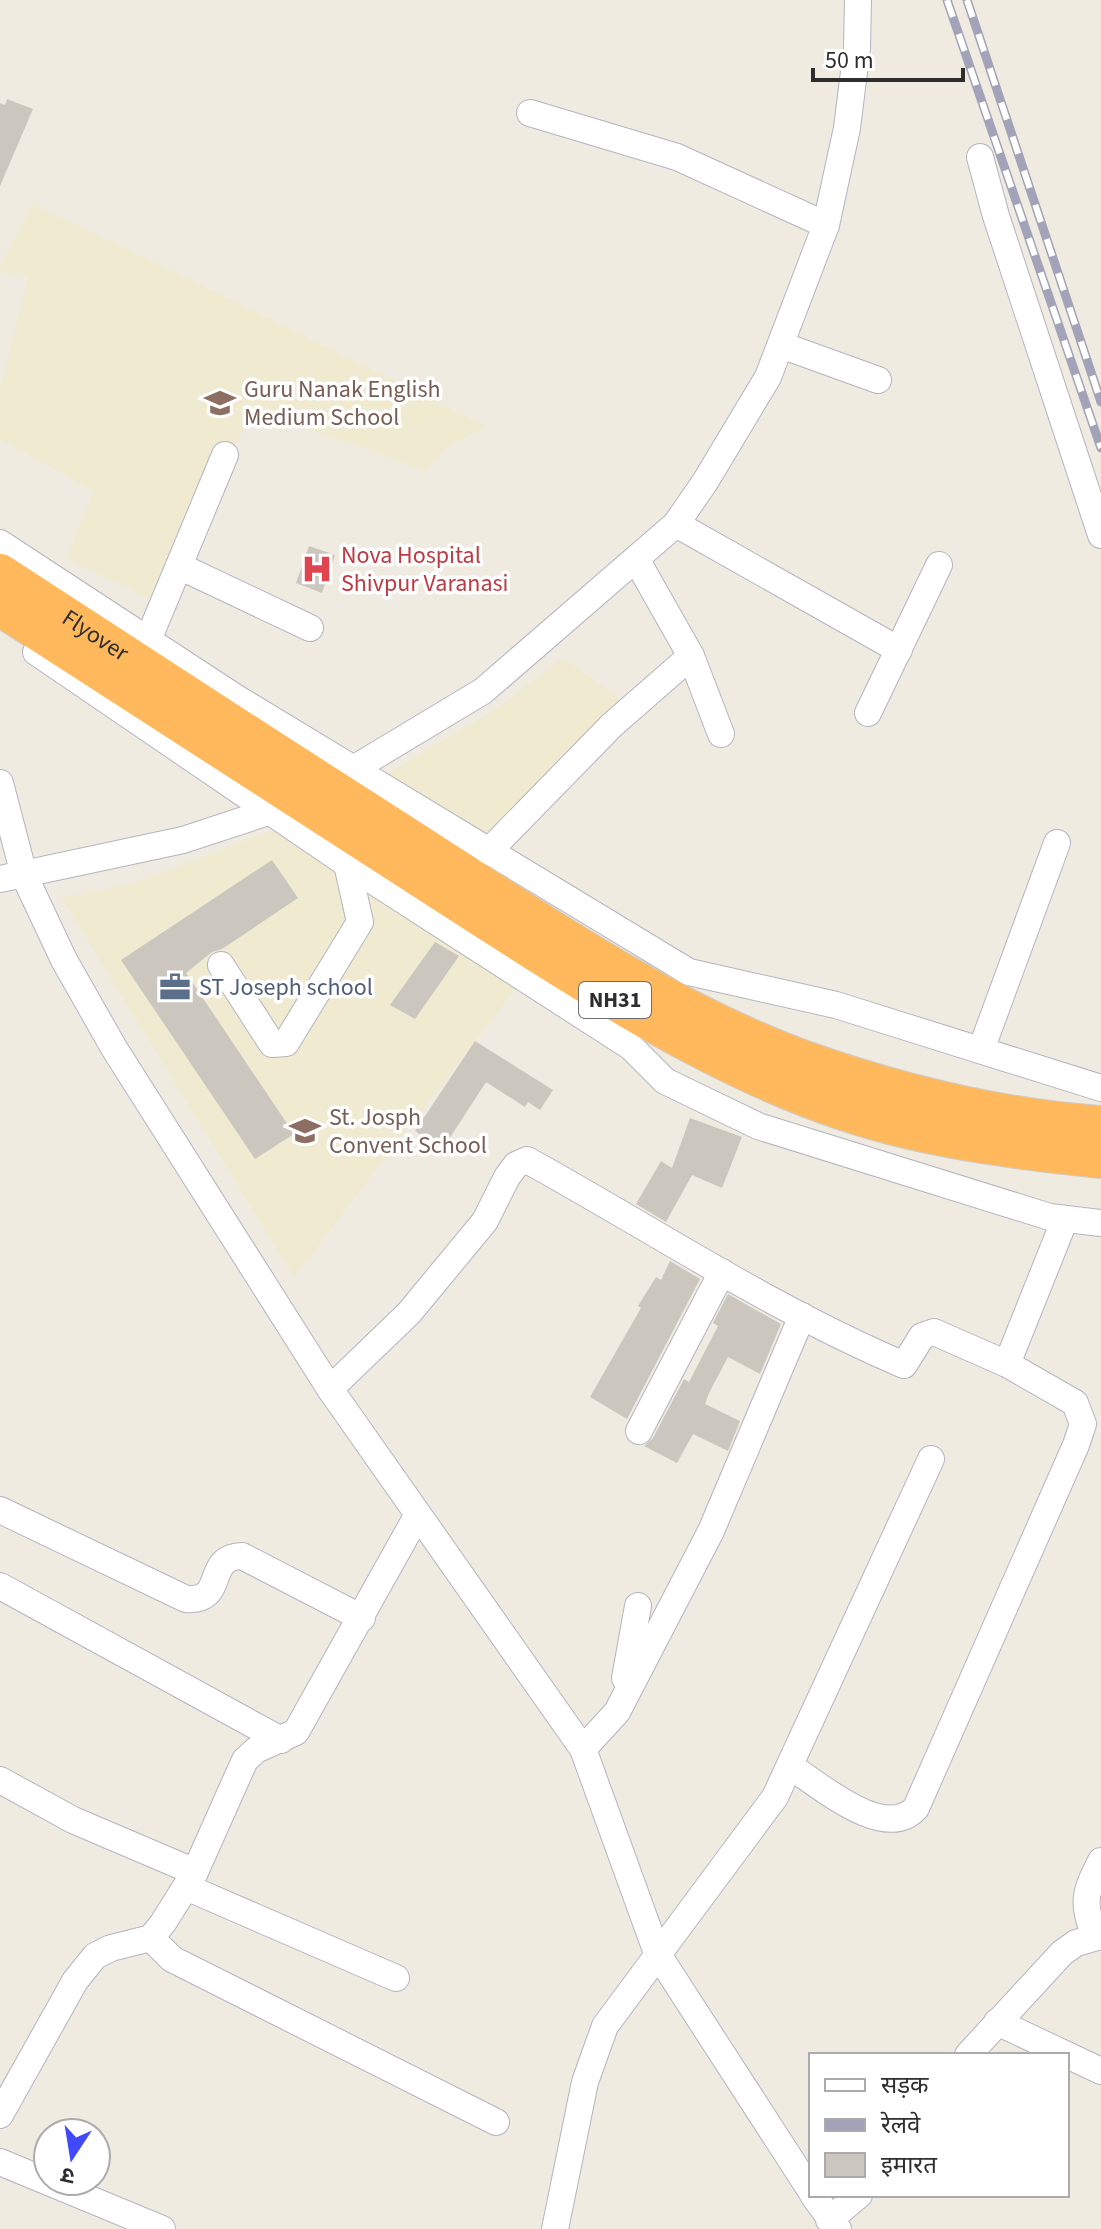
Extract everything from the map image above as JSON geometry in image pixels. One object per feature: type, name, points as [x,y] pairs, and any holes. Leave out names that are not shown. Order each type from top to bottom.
[{"type":"highway","name":"Flyover","points":[[0,573],[186,711]]},
{"type":"highway","name":"Flyover","points":[[0,607],[186,711]]},
{"type":"highway","name":"NH31","points":[[186,711],[549,927],[715,1020],[801,1058],[888,1085],[977,1108],[1101,1125]]},
{"type":"highway","name":"NH31","points":[[186,711],[544,958],[668,1030],[781,1087],[844,1112],[938,1135],[1101,1159]]},
{"type":"street","points":[[355,768],[431,726],[483,691],[676,524],[768,377],[826,225],[847,128],[857,48],[858,0]]},
{"type":"street","points":[[530,113],[677,157],[826,225]]},
{"type":"street","points":[[980,157],[996,216],[1101,535]]},
{"type":"street","points":[[781,345],[878,380]]},
{"type":"street","points":[[148,640],[225,455]]},
{"type":"street","points":[[676,524],[899,650]]},
{"type":"street","points":[[0,543],[238,699],[689,972],[836,1005],[1101,1088]]},
{"type":"street","points":[[636,559],[691,656],[721,734]]},
{"type":"street","points":[[868,713],[939,565]]},
{"type":"street","points":[[179,566],[310,628]]},
{"type":"street","points":[[0,628],[347,864],[631,1047],[665,1081],[758,1126],[947,1187],[1065,1219],[1101,1223]]},
{"type":"street","points":[[488,852],[612,725],[691,656]]},
{"type":"street","points":[[0,783],[12,877],[114,1048],[330,1389],[583,1749],[657,1953],[809,2188]]},
{"type":"street","points":[[12,877],[183,840],[271,811]]},
{"type":"street","points":[[981,1050],[1057,843]]},
{"type":"street","points":[[221,965],[272,1044],[286,1043],[360,922],[347,864]]},
{"type":"street","points":[[330,1389],[409,1313],[485,1221],[516,1165],[527,1160],[802,1316],[904,1365],[922,1336],[934,1332],[1007,1364],[1075,1403],[1083,1424],[1076,1445],[916,1808],[907,1818],[894,1821],[869,1816],[791,1767]]},
{"type":"street","points":[[1007,1364],[1065,1219]]},
{"type":"street","points":[[639,1431],[722,1272]]},
{"type":"street","points":[[583,1749],[617,1712],[711,1531],[802,1316]]},
{"type":"street","points":[[1080,1413],[1101,1435]]},
{"type":"street","points":[[555,2229],[566,2164],[595,2047],[617,2007],[757,1825],[791,1767],[931,1459]]},
{"type":"street","points":[[0,1510],[186,1599],[200,1600],[210,1593],[221,1562],[242,1556],[362,1618]]},
{"type":"street","points":[[1,2111],[75,1981],[95,1956],[111,1948],[151,1938],[190,1880],[245,1760],[256,1750],[296,1732],[417,1516]]},
{"type":"street","points":[[0,1586],[281,1740]]},
{"type":"street","points":[[617,1712],[638,1606]]},
{"type":"street","points":[[0,1780],[190,1880],[396,1978]]},
{"type":"street","points":[[970,2053],[1062,1953],[1076,1943],[1098,1937],[1085,1911],[1085,1898],[1101,1861]]},
{"type":"street","points":[[151,1938],[172,1959],[496,2122]]},
{"type":"street","points":[[997,2022],[1063,2053]]},
{"type":"street","points":[[1069,2056],[1101,2071]]},
{"type":"street","points":[[0,2162],[162,2229]]},
{"type":"street","points":[[815,2197],[834,2225],[857,2197]]},
{"type":"shaded area","name":"Guru Nanak English Medium School","points":[[33,204],[486,426],[441,451],[427,471],[281,419],[250,417],[157,602],[66,559],[94,491],[0,439],[0,390],[28,277],[0,272],[0,266]]},
{"type":"shaded area","points":[[563,658],[624,702],[494,850],[380,778],[493,711]]},
{"type":"shaded area","name":"St. Josph Convent School","points":[[282,827],[518,985],[294,1277],[61,897],[127,885]]},
{"type":"building","points":[[7,99],[33,109],[0,186],[0,103],[5,105]]},
{"type":"building","points":[[309,546],[335,555],[322,593],[296,583]]},
{"type":"building","points":[[272,860],[298,898],[222,949],[212,952],[186,973],[294,1134],[255,1159],[121,960]]},
{"type":"building","points":[[435,942],[459,956],[415,1019],[390,1005]]},
{"type":"building","points":[[475,1041],[553,1090],[540,1110],[528,1102],[525,1107],[486,1082],[442,1150],[415,1131]]},
{"type":"building","points":[[690,1118],[742,1137],[722,1188],[692,1175],[666,1222],[636,1204],[661,1161],[672,1168]]},
{"type":"building","points":[[670,1261],[700,1279],[627,1419],[590,1397],[641,1308],[638,1306],[656,1277],[661,1280]]},
{"type":"building","points":[[728,1294],[781,1324],[760,1374],[728,1357],[709,1393],[705,1404],[740,1421],[728,1451],[693,1434],[677,1463],[644,1446],[653,1438],[684,1379],[689,1382],[718,1326],[713,1323]]},
{"type":"railway","points":[[947,0],[1101,448]]},
{"type":"railway","points":[[967,0],[1101,402]]},
{"type":"place","name":"Guru Nanak English Medium School","points":[[220,403]]},
{"type":"place","name":"Nova Hospital Shivpur Varanasi","points":[[317,569]]},
{"type":"place","name":"ST Joseph school","points":[[175,987]]},
{"type":"place","name":"St. Josph Convent School","points":[[305,1131]]}]
